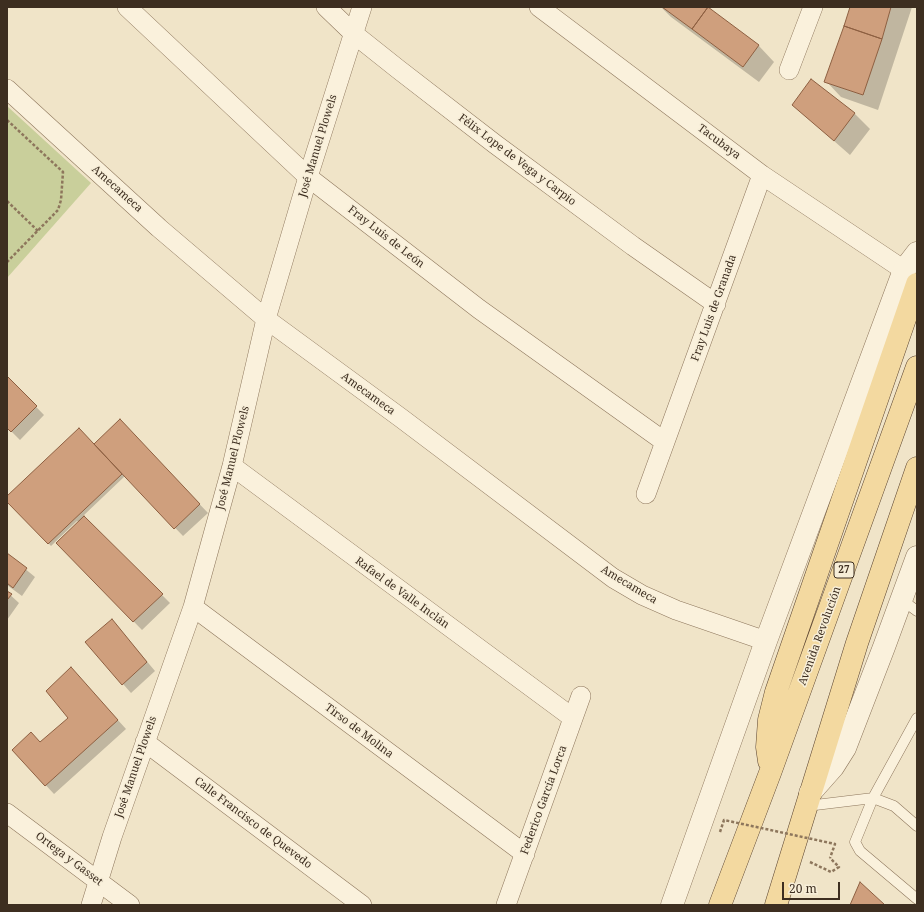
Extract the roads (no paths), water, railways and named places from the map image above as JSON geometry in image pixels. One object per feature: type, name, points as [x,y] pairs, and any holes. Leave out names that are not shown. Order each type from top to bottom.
[{"type":"main road","points":[[770,773],[768,747],[769,720],[776,692],[910,277]]},
{"type":"main road","name":"Avenida Revolución","points":[[720,905],[770,773],[917,367]]},
{"type":"main road","points":[[776,905],[857,643],[917,468]]},
{"type":"main road","points":[[790,862],[791,905]]},
{"type":"street","name":"Fray Luis de León","points":[[127,7],[308,177],[479,309],[665,442]]},
{"type":"street","name":"Félix Lope de Vega y Carpio","points":[[326,7],[354,34],[495,144],[633,246],[716,304]]},
{"type":"street","name":"José Manuel Plowels","points":[[91,905],[97,881],[193,607],[232,466],[266,319],[308,177],[362,7]]},
{"type":"street","name":"Tacubaya","points":[[539,7],[762,175],[910,277]]},
{"type":"street","points":[[790,70],[813,7]]},
{"type":"street","name":"Amecameca","points":[[7,89],[165,233],[266,319],[401,418],[613,578],[642,595],[676,610],[766,641]]},
{"type":"street","name":"Fray Luis de Granada","points":[[646,494],[762,175]]},
{"type":"street","points":[[672,905],[766,641],[910,277],[917,253]]},
{"type":"street","name":"Rafael de Valle Inclán","points":[[232,466],[573,718]]},
{"type":"street","points":[[808,799],[833,767],[845,748],[909,606],[917,557]]},
{"type":"street","name":"Tirso de Molina","points":[[193,607],[525,854]]},
{"type":"street","name":"Federico García Lorca","points":[[506,905],[581,696]]},
{"type":"street","name":"Calle Francisco de Quevedo","points":[[145,742],[362,905]]},
{"type":"street","name":"Ortega y Gasset","points":[[7,813],[130,905]]},
{"type":"lane","points":[[917,718],[873,798],[856,838],[856,847],[917,899]]},
{"type":"lane","points":[[808,799],[873,798],[894,806],[917,826]]}]
